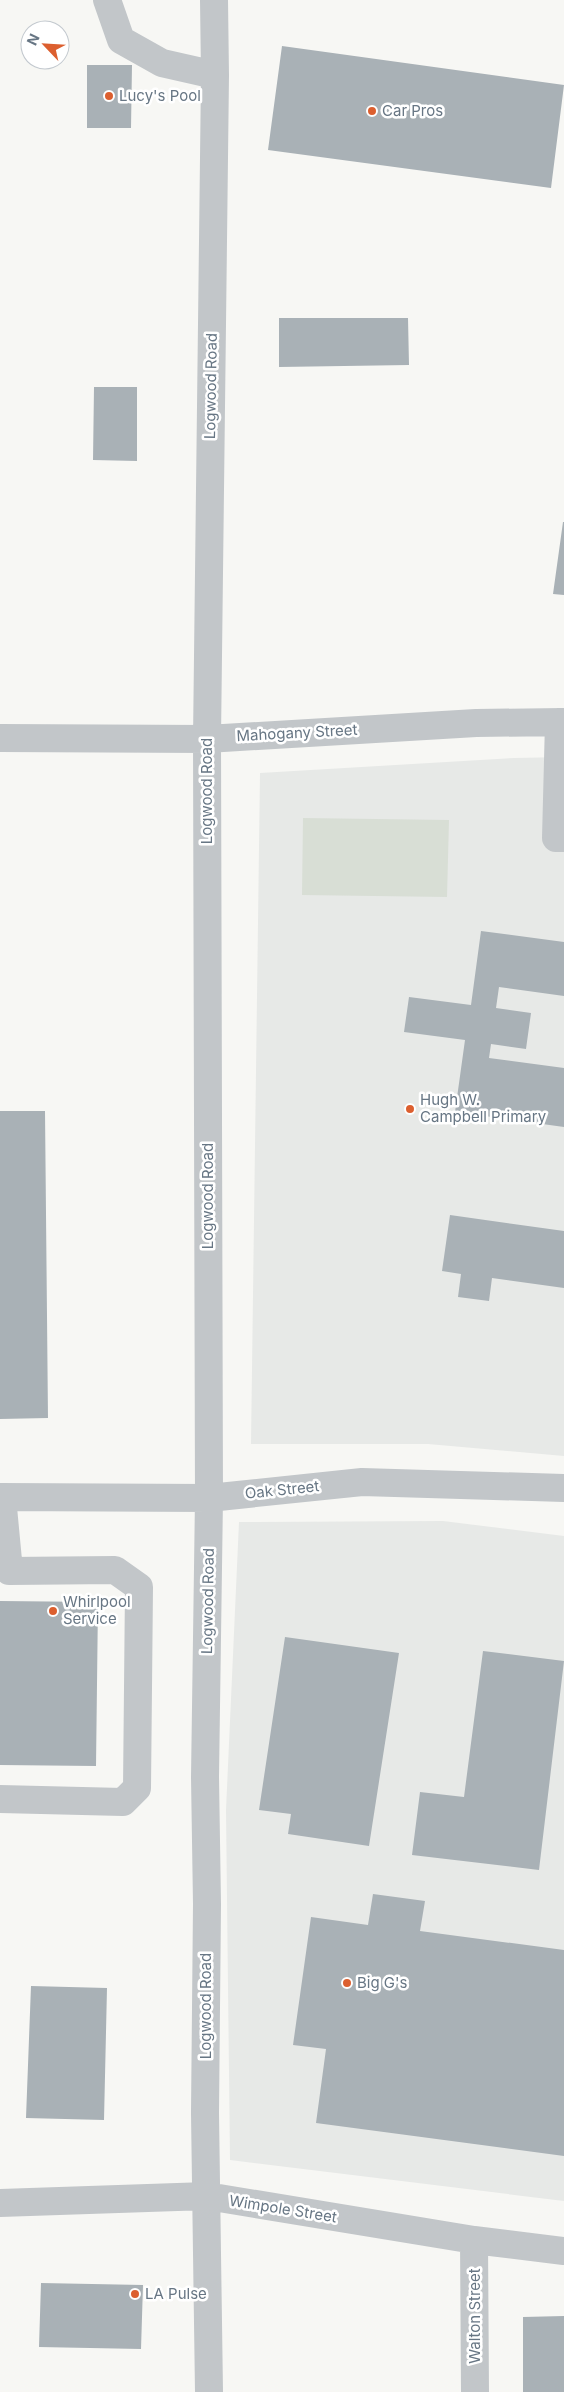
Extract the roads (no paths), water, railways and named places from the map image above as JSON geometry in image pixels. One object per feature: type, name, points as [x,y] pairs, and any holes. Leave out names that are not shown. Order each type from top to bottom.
[{"type":"street","points":[[107,0],[121,40],[162,63],[215,75]]},
{"type":"street","name":"Logwood Road","points":[[209,2392],[205,2113],[207,1904],[205,1777],[209,1498],[207,739],[215,75],[214,0]]},
{"type":"street","points":[[561,722],[556,838],[564,838]]},
{"type":"street","name":"Mahogany Street","points":[[0,738],[207,739],[476,723],[561,722]]},
{"type":"street","name":"Oak Street","points":[[1,1498],[209,1498],[362,1482],[564,1488]]},
{"type":"street","points":[[0,1799],[123,1802],[136,1788],[139,1744],[139,1587],[115,1570],[9,1571],[1,1498]]},
{"type":"street","name":"Wimpole Street","points":[[0,2203],[207,2196],[474,2240],[564,2251]]},
{"type":"street","name":"Walton Street","points":[[474,2240],[475,2392]]},
{"type":"place","name":"Lucy's Pool","points":[[109,96]]},
{"type":"place","name":"Car Pros","points":[[372,111]]},
{"type":"place","name":"Hugh W. Campbell Primary","points":[[410,1109]]},
{"type":"place","name":"Whirlpool Service","points":[[53,1611]]},
{"type":"place","name":"Big G's","points":[[347,1983]]},
{"type":"place","name":"LA Pulse","points":[[135,2294]]}]
